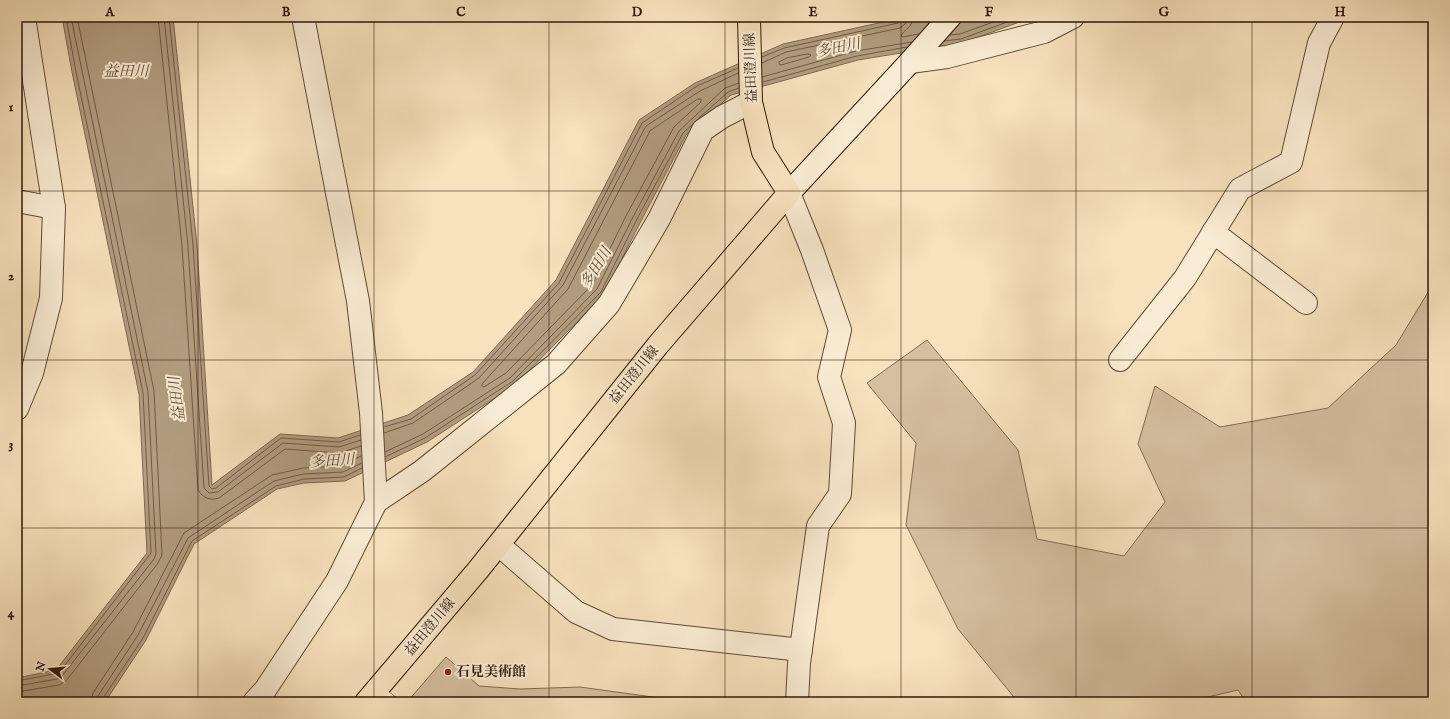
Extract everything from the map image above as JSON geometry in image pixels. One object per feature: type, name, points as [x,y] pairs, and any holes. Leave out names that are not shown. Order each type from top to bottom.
[{"type":"main road","name":"益田澄川線","points":[[375,699],[658,345],[789,193],[763,152],[751,102],[749,17]]},
{"type":"street","points":[[17,409],[32,373],[51,298],[54,208],[24,17]]},
{"type":"street","points":[[254,702],[265,690],[337,581],[376,502],[371,413],[358,301],[302,17]]},
{"type":"street","points":[[797,702],[801,650],[818,526],[840,494],[844,423],[829,377],[840,330],[812,250],[789,193],[950,17]]},
{"type":"street","points":[[910,62],[947,57],[1044,32],[1073,17]]},
{"type":"street","points":[[1120,360],[1185,278],[1240,189],[1291,162],[1319,43],[1333,17]]},
{"type":"street","points":[[376,502],[422,471],[556,364],[609,304],[659,219],[703,130],[722,117],[751,102]]},
{"type":"street","points":[[17,201],[54,208]]},
{"type":"street","points":[[1213,232],[1306,303]]},
{"type":"street","points":[[499,545],[576,612],[613,629],[801,650]]},
{"type":"shaded area","points":[[1433,284],[1433,702],[1246,702],[1238,690],[1186,702],[1018,702],[958,629],[906,525],[916,443],[867,383],[927,340],[1018,450],[1037,539],[1124,556],[1165,502],[1138,444],[1155,386],[1220,427],[1328,408],[1396,345]]},
{"type":"shaded area","name":"石見美術館","points":[[446,657],[479,686],[520,689],[580,687],[689,702],[407,702]]},
{"type":"water","points":[[62,17],[173,17],[197,245],[212,485],[280,434],[338,438],[408,415],[473,372],[556,280],[639,120],[695,83],[783,44],[906,17],[1033,17],[962,43],[858,60],[731,95],[686,135],[604,294],[515,385],[427,442],[345,481],[304,483],[277,489],[194,544],[146,640],[105,702],[17,702],[17,678],[56,670],[147,553],[139,394],[72,72]]},
{"type":"place","name":"石見美術館","points":[[448,672]]},
{"type":"water label","name":"多田川","points":[[838,48]]},
{"type":"water label","name":"益田川","points":[[126,71]]},
{"type":"water label","name":"多田川","points":[[596,268]]},
{"type":"water label","name":"益田川","points":[[177,399]]},
{"type":"water label","name":"多田川","points":[[332,461]]}]
